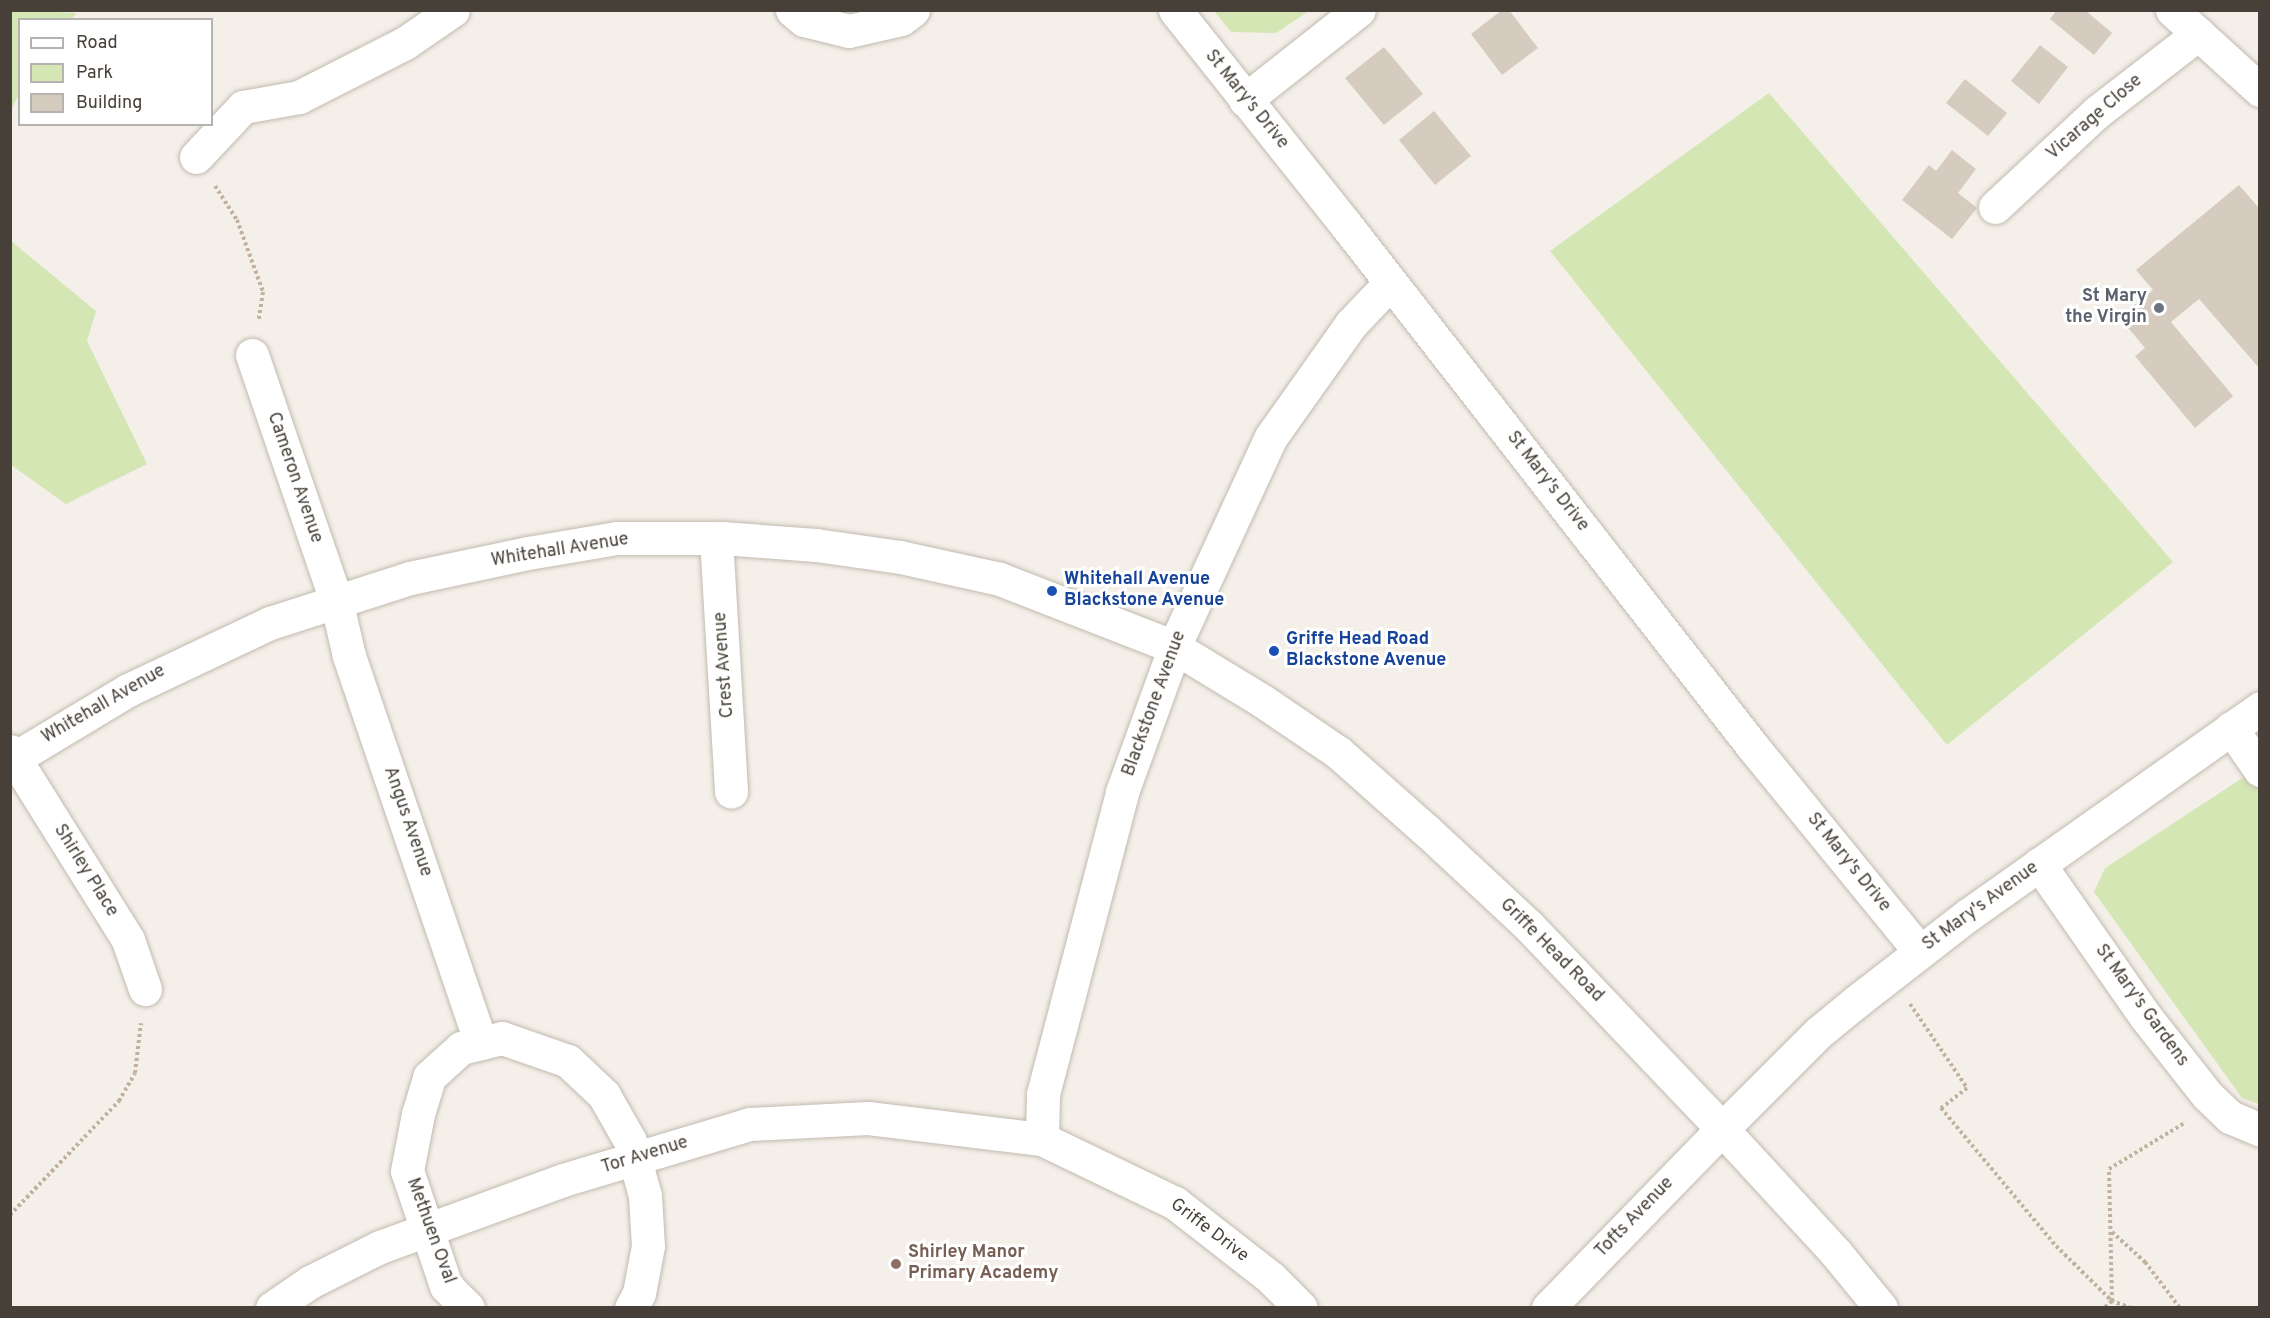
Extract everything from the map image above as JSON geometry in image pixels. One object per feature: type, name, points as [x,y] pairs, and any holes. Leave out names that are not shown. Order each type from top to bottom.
[{"type":"street","points":[[196,158],[243,107],[299,97],[405,43],[453,10]]},
{"type":"street","points":[[792,10],[804,20],[849,31],[901,19],[913,10]]},
{"type":"street","name":"St Mary's Drive","points":[[1175,10],[1753,747],[1920,952]]},
{"type":"street","points":[[1245,100],[1359,10]]},
{"type":"street","points":[[2172,10],[2259,90]]},
{"type":"street","name":"Vicarage Close","points":[[1995,207],[2097,112],[2198,34]]},
{"type":"street","name":"Blackstone Avenue","points":[[1042,1139],[1043,1094],[1122,792],[1174,647],[1271,437],[1351,324],[1390,283]]},
{"type":"street","name":"Cameron Avenue","points":[[252,355],[336,600]]},
{"type":"street","name":"Whitehall Avenue","points":[[12,756],[167,669],[270,623],[410,578],[606,540],[716,538],[816,545],[869,553],[1000,579],[1174,647]]},
{"type":"street","name":"Crest Avenue","points":[[716,538],[731,792]]},
{"type":"street","name":"Angus Avenue","points":[[336,600],[349,656],[481,1043]]},
{"type":"street","name":"Griffe Head Road","points":[[1174,647],[1264,702],[1339,753],[1529,926],[1722,1129],[1836,1253],[1881,1308]]},
{"type":"street","name":"St Mary's Avenue","points":[[1722,1129],[1818,1033],[1890,975],[2039,864],[2259,708]]},
{"type":"street","points":[[2231,728],[2259,770]]},
{"type":"street","name":"Shirley Place","points":[[12,756],[128,940],[145,989]]},
{"type":"street","name":"St Mary's Gardens","points":[[2039,864],[2145,1016],[2215,1103],[2230,1117],[2259,1131]]},
{"type":"street","name":"Methuen Oval","points":[[468,1308],[446,1286],[407,1171],[418,1114],[429,1077],[461,1048],[502,1038],[568,1061],[604,1095],[630,1141],[645,1196],[648,1246],[639,1293],[631,1308]]},
{"type":"street","name":"Tor Avenue","points":[[272,1308],[310,1282],[380,1247],[563,1180],[750,1124],[868,1118],[1042,1139]]},
{"type":"street","name":"Tofts Avenue","points":[[1548,1308],[1722,1129]]},
{"type":"street","name":"Griffe Drive","points":[[1042,1139],[1175,1203],[1271,1278],[1301,1308]]},
{"type":"path","points":[[196,158],[237,220],[263,292],[252,355]]},
{"type":"path","points":[[1890,975],[1967,1088],[1941,1108],[2056,1246],[2112,1301],[2131,1308]]},
{"type":"path","points":[[10,1215],[120,1101],[135,1073],[145,989]]},
{"type":"path","points":[[2104,1308],[2112,1301],[2109,1169],[2215,1103]]},
{"type":"path","points":[[2112,1232],[2145,1262],[2181,1308]]},
{"type":"green space","points":[[11,10],[77,13],[72,18],[18,18],[18,96],[11,110]]},
{"type":"green space","points":[[1214,11],[1309,11],[1276,33],[1231,32]]},
{"type":"green space","points":[[1769,93],[2173,562],[1947,745],[1550,251]]},
{"type":"green space","points":[[11,241],[96,311],[87,341],[147,464],[66,504],[11,465]]},
{"type":"green space","points":[[2247,775],[2260,792],[2259,1104],[2242,1098],[2094,892],[2105,868]]},
{"type":"building","points":[[1502,10],[1509,10],[1538,48],[1502,75],[1471,34]]},
{"type":"building","points":[[2057,10],[2085,10],[2112,33],[2094,55],[2050,19]]},
{"type":"building","points":[[2040,45],[2068,67],[2039,104],[2011,81]]},
{"type":"building","points":[[1384,47],[1423,94],[1384,125],[1345,78]]},
{"type":"building","points":[[1965,79],[2007,113],[1988,136],[1946,103]]},
{"type":"building","points":[[1434,111],[1471,156],[1435,185],[1399,140]]},
{"type":"building","points":[[1952,150],[1976,169],[1958,193],[1977,208],[1952,239],[1902,200],[1929,165],[1936,171]]},
{"type":"building","name":"St Mary the Virgin","points":[[2239,185],[2260,209],[2260,369],[2199,299],[2171,322],[2233,396],[2195,428],[2135,356],[2145,348],[2119,317],[2153,290],[2136,270]]},
{"type":"place","name":"St Mary the Virgin","points":[[2159,308]]},
{"type":"place","name":"Whitehall Avenue Blackstone Avenue","points":[[1052,591]]},
{"type":"place","name":"Griffe Head Road Blackstone Avenue","points":[[1274,651]]},
{"type":"place","name":"Shirley Manor Primary Academy","points":[[896,1264]]}]
